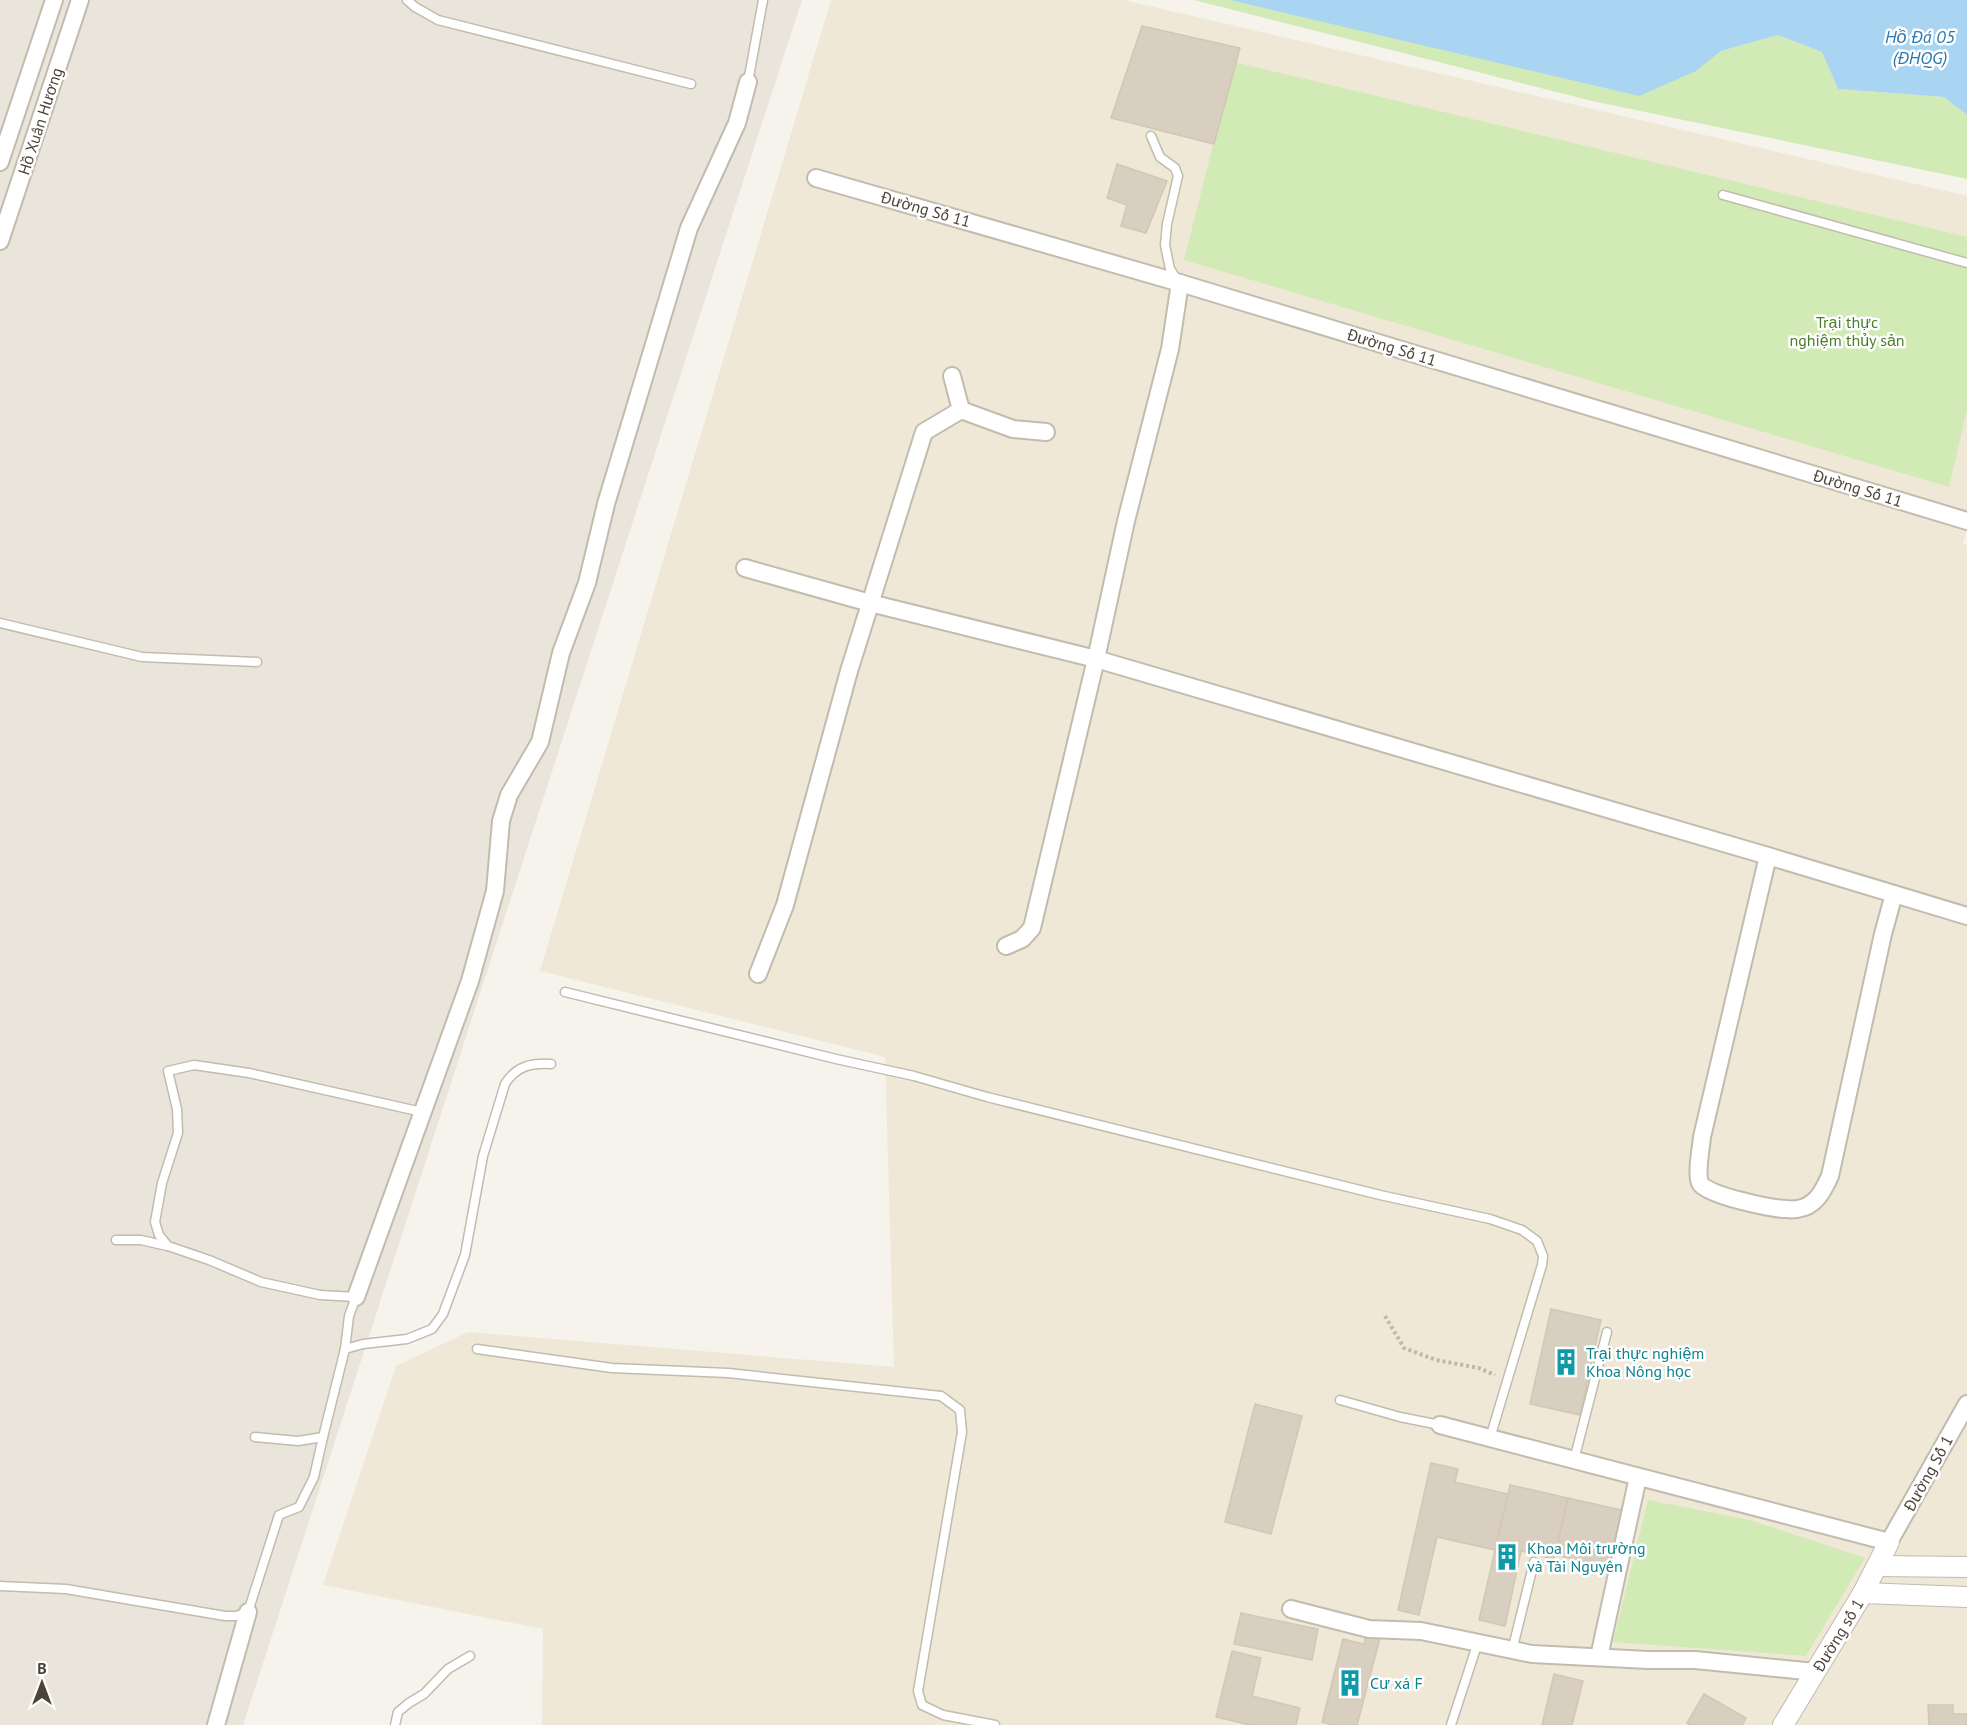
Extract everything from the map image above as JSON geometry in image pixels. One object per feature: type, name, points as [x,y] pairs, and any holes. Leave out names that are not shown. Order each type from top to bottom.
[{"type":"street","name":"Hồ Xuân Hương","points":[[0,162],[54,0]]},
{"type":"street","name":"Hồ Xuân Hương","points":[[0,241],[80,0]]},
{"type":"street","points":[[356,1297],[470,981],[495,891],[501,821],[509,795],[540,742],[561,653],[586,583],[606,504],[689,228],[737,123],[748,82]]},
{"type":"street","name":"Đường Số 11","points":[[816,178],[1180,283],[1967,521]]},
{"type":"street","points":[[1006,946],[1022,939],[1032,928],[1096,659],[1125,520],[1170,349],[1180,283]]},
{"type":"street","points":[[952,376],[961,410]]},
{"type":"street","points":[[961,410],[1013,429],[1046,432]]},
{"type":"street","points":[[758,974],[785,905],[849,671],[924,432],[961,410]]},
{"type":"street","points":[[745,568],[870,603],[1096,659],[1967,916]]},
{"type":"street","points":[[1768,856],[1702,1137],[1700,1183],[1705,1188],[1724,1196],[1785,1209],[1807,1206],[1820,1196],[1830,1176],[1883,934],[1894,894]]},
{"type":"street","name":"Đường Số 1","points":[[1889,1542],[1967,1404]]},
{"type":"street","points":[[1440,1425],[1889,1542]]},
{"type":"street","points":[[1599,1658],[1638,1477]]},
{"type":"street","name":"Đường số 1","points":[[1783,1725],[1863,1593],[1889,1542]]},
{"type":"street","points":[[1878,1566],[1967,1567]]},
{"type":"street","points":[[1863,1593],[1967,1597]]},
{"type":"street","points":[[1291,1609],[1369,1629],[1421,1630],[1532,1654],[1695,1660],[1815,1672]]},
{"type":"street","points":[[216,1725],[248,1612]]},
{"type":"lane","points":[[407,0],[438,20],[691,84]]},
{"type":"lane","points":[[748,82],[763,0]]},
{"type":"lane","points":[[1151,136],[1160,157],[1175,168],[1178,176],[1167,224],[1165,245],[1170,269],[1180,283]]},
{"type":"lane","points":[[1723,195],[1967,263]]},
{"type":"lane","points":[[0,623],[142,657],[257,662]]},
{"type":"lane","points":[[565,992],[914,1076],[999,1100],[1490,1220],[1522,1230],[1537,1241],[1543,1256],[1491,1438]]},
{"type":"lane","points":[[345,1349],[363,1344],[407,1339],[432,1329],[443,1314],[465,1255],[483,1156],[504,1084],[511,1073],[523,1066],[534,1063],[551,1064]]},
{"type":"lane","points":[[168,1246],[159,1235],[155,1222],[162,1183],[178,1133],[177,1109],[168,1071],[194,1065],[249,1073],[422,1112]]},
{"type":"lane","points":[[0,1586],[66,1589],[225,1616],[236,1616],[248,1612],[279,1515],[299,1507],[315,1477],[322,1437],[345,1349],[349,1316],[356,1297],[320,1295],[261,1282],[168,1246],[141,1240],[116,1240]]},
{"type":"lane","points":[[1574,1460],[1607,1332]]},
{"type":"lane","points":[[477,1349],[612,1368],[728,1373],[941,1396],[960,1410],[962,1432],[918,1691],[922,1705],[943,1715],[995,1725]]},
{"type":"lane","points":[[1340,1400],[1400,1417],[1440,1425]]},
{"type":"lane","points":[[255,1437],[297,1441],[322,1437]]},
{"type":"lane","points":[[1512,1651],[1534,1562]]},
{"type":"lane","points":[[1451,1725],[1478,1642]]},
{"type":"lane","points":[[395,1725],[398,1712],[409,1702],[424,1694],[448,1670],[470,1656]]},
{"type":"path","points":[[1385,1316],[1404,1347],[1436,1360],[1479,1368],[1507,1380]]},
{"type":"shaded area","points":[[0,0],[802,0],[243,1725],[0,1725]]},
{"type":"shaded area","points":[[831,0],[1124,0],[1967,196],[1967,530],[1963,543],[1967,545],[1967,1725],[542,1725],[543,1629],[323,1585],[396,1366],[468,1332],[894,1367],[885,1057],[540,971]]},
{"type":"green space","points":[[1194,0],[1230,0],[1696,71],[1721,51],[1778,35],[1822,52],[1838,89],[1944,97],[1967,115],[1967,179],[1592,101]]},
{"type":"green space","name":"Trại thực nghiệm thủy sản","points":[[1234,62],[1967,237],[1967,410],[1949,487],[1184,260]]},
{"type":"green space","points":[[1648,1500],[1750,1520],[1865,1558],[1806,1656],[1613,1642]]},
{"type":"water","name":"Hồ Đá 05 (ĐHQG)","points":[[1230,0],[1967,0],[1967,115],[1944,97],[1838,89],[1822,52],[1778,35],[1721,51],[1696,71],[1639,96]]},
{"type":"building","points":[[1142,26],[1240,48],[1214,144],[1111,118]]},
{"type":"building","points":[[1117,164],[1167,181],[1146,233],[1121,226],[1127,205],[1107,198]]},
{"type":"building","name":"Trại thực nghiệm Khoa Nông học","points":[[1551,1309],[1601,1320],[1580,1415],[1530,1404]]},
{"type":"building","points":[[1255,1404],[1302,1416],[1271,1534],[1225,1522]]},
{"type":"building","points":[[1431,1463],[1458,1469],[1455,1482],[1508,1494],[1495,1550],[1437,1537],[1419,1615],[1398,1610]]},
{"type":"building","name":"Khoa Môi trường và Tài Nguyên","points":[[1510,1485],[1568,1498],[1554,1559],[1521,1551],[1505,1626],[1479,1620]]},
{"type":"building","points":[[1568,1498],[1622,1510],[1609,1567],[1555,1555]]},
{"type":"building","points":[[1241,1613],[1318,1629],[1312,1660],[1234,1644]]},
{"type":"building","name":"Cư xá F","points":[[1366,1635],[1380,1638],[1357,1725],[1332,1725],[1322,1722],[1343,1639],[1364,1644]]},
{"type":"building","points":[[1232,1651],[1261,1658],[1252,1696],[1300,1708],[1296,1725],[1250,1725],[1216,1717]]},
{"type":"building","points":[[1554,1674],[1583,1681],[1572,1725],[1542,1725]]},
{"type":"building","points":[[1704,1694],[1746,1718],[1742,1725],[1690,1725],[1687,1723]]},
{"type":"building","points":[[1928,1705],[1953,1705],[1953,1714],[1967,1714],[1967,1725],[1929,1725]]},
{"type":"place","name":"Trại thực nghiệm Khoa Nông học","points":[[1566,1362]]},
{"type":"place","name":"Khoa Môi trường và Tài Nguyên","points":[[1507,1557]]},
{"type":"place","name":"Cư xá F","points":[[1350,1683]]}]
